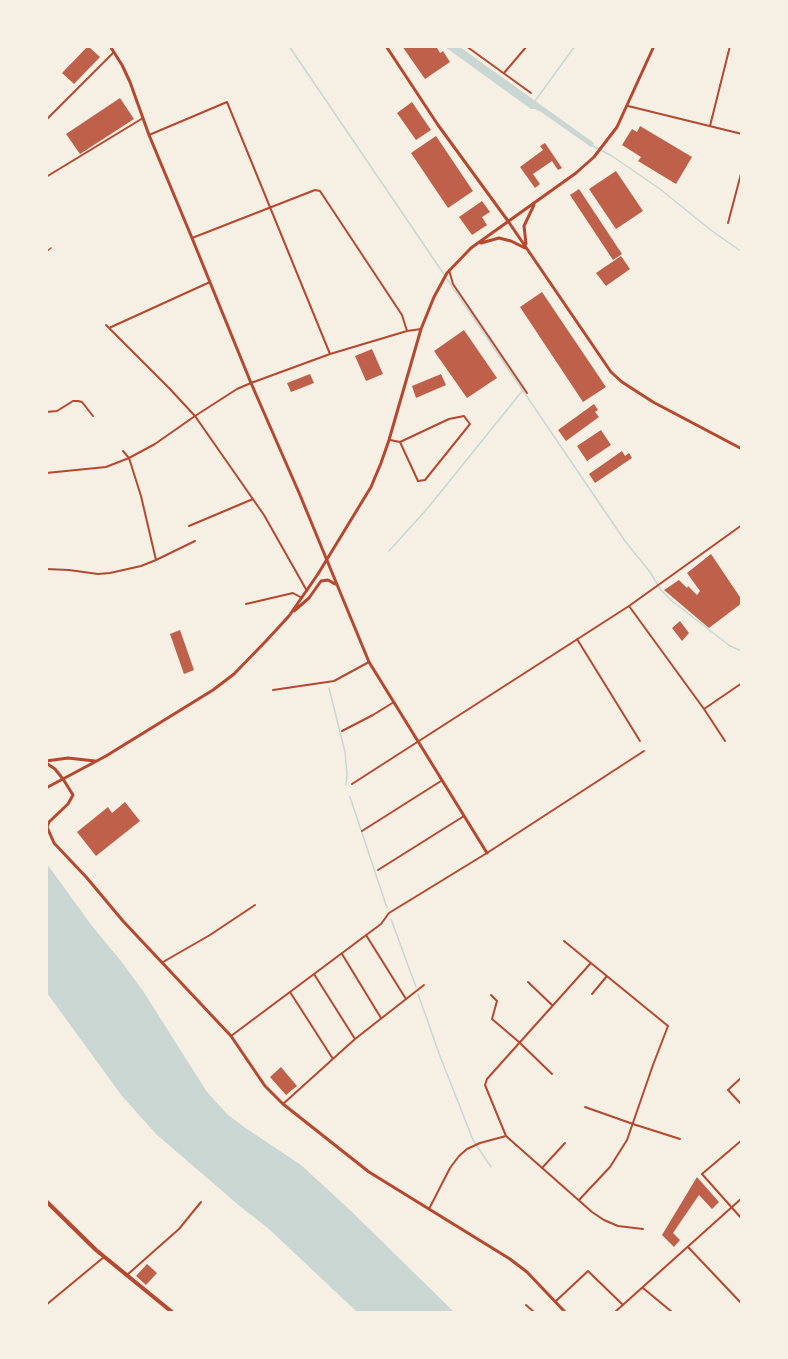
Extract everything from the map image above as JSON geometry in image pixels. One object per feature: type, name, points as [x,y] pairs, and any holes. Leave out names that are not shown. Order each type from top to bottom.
[{"type":"main road","points":[[46,1201],[104,1257],[171,1312]]},
{"type":"street","points":[[110,46],[130,82],[149,135],[251,383],[369,662],[487,853]]},
{"type":"street","points":[[386,46],[438,125],[617,378],[653,402],[741,449]]},
{"type":"street","points":[[466,46],[531,93]]},
{"type":"street","points":[[473,51],[477,46]]},
{"type":"street","points":[[504,73],[527,46]]},
{"type":"street","points":[[46,788],[97,761],[213,690],[234,674],[289,616],[327,560],[371,487],[389,440],[421,329],[435,295],[448,272],[474,246],[582,169],[597,154],[617,127],[654,46]]},
{"type":"street","points":[[710,126],[730,46]]},
{"type":"street","points":[[46,120],[114,52]]},
{"type":"street","points":[[149,135],[227,102],[330,354]]},
{"type":"street","points":[[628,106],[741,134]]},
{"type":"street","points":[[46,177],[143,118]]},
{"type":"street","points":[[728,223],[741,170]]},
{"type":"street","points":[[192,238],[315,190],[320,191],[402,315],[407,331]]},
{"type":"street","points":[[527,249],[524,226],[530,210],[537,202]]},
{"type":"street","points":[[474,246],[499,238],[527,249]]},
{"type":"street","points":[[448,272],[453,284],[527,393]]},
{"type":"street","points":[[210,282],[108,326],[195,416],[253,499],[307,591]]},
{"type":"street","points":[[46,473],[106,467],[155,444],[237,389],[330,354],[421,329]]},
{"type":"street","points":[[46,412],[57,411],[73,401],[78,401],[82,402],[93,416]]},
{"type":"street","points":[[389,440],[400,442],[449,419],[464,416],[470,424],[425,480],[418,481],[400,442]]},
{"type":"street","points":[[123,451],[129,458],[141,496],[156,560]]},
{"type":"street","points":[[189,526],[253,499]]},
{"type":"street","points":[[352,784],[629,606],[741,525]]},
{"type":"street","points":[[46,569],[110,573],[141,566],[195,541]]},
{"type":"street","points":[[289,616],[309,598],[321,581],[328,580],[337,585]]},
{"type":"street","points":[[246,604],[294,592],[302,598]]},
{"type":"street","points":[[629,606],[725,741]]},
{"type":"street","points":[[578,639],[640,741]]},
{"type":"street","points":[[273,690],[334,681],[369,662]]},
{"type":"street","points":[[704,709],[741,683]]},
{"type":"street","points":[[342,731],[394,702]]},
{"type":"street","points":[[231,1035],[381,924],[389,913],[487,853],[644,751]]},
{"type":"street","points":[[46,762],[68,758],[97,761]]},
{"type":"street","points":[[46,762],[55,769],[73,795],[68,804],[48,822],[47,827],[54,843],[123,921],[231,1035],[265,1086],[283,1104],[369,1172],[510,1259],[527,1272],[565,1312]]},
{"type":"street","points":[[362,831],[442,781]]},
{"type":"street","points":[[378,870],[464,816]]},
{"type":"street","points":[[162,962],[210,935],[255,905]]},
{"type":"street","points":[[366,935],[406,999]]},
{"type":"street","points":[[564,941],[668,1026],[652,1065],[627,1140],[610,1167],[579,1200]]},
{"type":"street","points":[[342,954],[381,1018]]},
{"type":"street","points":[[591,964],[493,1071],[485,1085],[506,1136],[604,1220],[618,1226],[643,1229]]},
{"type":"street","points":[[314,974],[355,1039]]},
{"type":"street","points":[[592,994],[607,976]]},
{"type":"street","points":[[528,982],[553,1005]]},
{"type":"street","points":[[283,1104],[355,1039],[424,985]]},
{"type":"street","points":[[290,992],[333,1059]]},
{"type":"street","points":[[491,995],[497,1001],[492,1019],[552,1074]]},
{"type":"street","points":[[741,1077],[728,1090],[741,1105]]},
{"type":"street","points":[[585,1107],[680,1139]]},
{"type":"street","points":[[429,1209],[450,1168],[459,1156],[480,1143],[506,1136]]},
{"type":"street","points":[[741,1140],[702,1174],[741,1219]]},
{"type":"street","points":[[542,1168],[565,1143]]},
{"type":"street","points":[[615,1312],[741,1198]]},
{"type":"street","points":[[127,1275],[179,1229],[201,1202]]},
{"type":"street","points":[[688,1247],[741,1304]]},
{"type":"street","points":[[46,1305],[104,1257]]},
{"type":"street","points":[[555,1302],[588,1271],[623,1305]]},
{"type":"street","points":[[643,1288],[672,1312]]},
{"type":"street","points":[[526,1305],[534,1312]]},
{"type":"lane","points":[[46,252],[51,248]]},
{"type":"shaded area","points":[[445,47],[460,47],[594,143],[591,147],[541,112],[531,109]]},
{"type":"shaded area","points":[[47,864],[143,991],[207,1092],[228,1115],[301,1165],[454,1312],[357,1312],[269,1229],[156,1134],[122,1096],[47,993]]},
{"type":"building","points":[[88,46],[100,57],[74,84],[62,73]]},
{"type":"building","points":[[402,46],[436,46],[440,53],[443,51],[450,62],[425,79]]},
{"type":"building","points":[[120,98],[134,119],[80,154],[66,134]]},
{"type":"building","points":[[412,102],[431,130],[416,140],[397,113]]},
{"type":"building","points":[[640,126],[692,157],[676,184],[638,161],[641,157],[622,145],[632,129],[637,132]]},
{"type":"building","points":[[436,136],[473,191],[448,208],[411,153]]},
{"type":"building","points":[[545,143],[562,168],[558,170],[552,161],[533,174],[540,184],[535,188],[520,167],[543,150],[540,146]]},
{"type":"building","points":[[616,171],[643,211],[616,229],[589,189]]},
{"type":"building","points":[[579,189],[622,254],[613,260],[570,195]]},
{"type":"building","points":[[482,201],[490,212],[482,217],[487,225],[472,235],[459,217]]},
{"type":"building","points":[[621,256],[630,269],[606,286],[596,273]]},
{"type":"building","points":[[542,292],[606,387],[583,402],[520,307]]},
{"type":"building","points":[[464,330],[497,378],[467,398],[434,351]]},
{"type":"building","points":[[372,349],[383,374],[366,381],[355,356]]},
{"type":"building","points":[[310,374],[314,383],[291,392],[287,383]]},
{"type":"building","points":[[441,374],[446,385],[416,398],[412,386]]},
{"type":"building","points":[[594,404],[598,410],[595,412],[599,417],[566,441],[558,430]]},
{"type":"building","points":[[601,430],[611,445],[587,461],[577,446]]},
{"type":"building","points":[[622,451],[625,456],[629,453],[632,458],[595,483],[589,474]]},
{"type":"building","points":[[711,554],[742,603],[709,628],[664,590],[679,580],[697,595],[700,591],[687,573]]},
{"type":"building","points":[[680,621],[689,633],[682,641],[672,628]]},
{"type":"building","points":[[180,630],[194,670],[184,674],[170,634]]},
{"type":"building","points":[[125,802],[140,821],[96,856],[77,832],[108,807],[112,813]]},
{"type":"building","points":[[281,1067],[297,1086],[286,1095],[270,1077]]},
{"type":"building","points":[[697,1177],[719,1202],[712,1209],[699,1195],[673,1233],[680,1240],[674,1247],[662,1235]]},
{"type":"building","points":[[147,1264],[157,1273],[146,1285],[136,1276]]},
{"type":"waterway","points":[[289,46],[625,541],[661,590],[730,646],[742,651]]},
{"type":"waterway","points":[[535,101],[575,46]]},
{"type":"waterway","points":[[591,145],[612,156],[660,189],[742,252]]},
{"type":"waterway","points":[[389,551],[427,509],[523,390]]},
{"type":"waterway","points":[[329,688],[345,752],[346,785]]},
{"type":"waterway","points":[[350,797],[387,908]]},
{"type":"waterway","points":[[391,919],[416,987]]},
{"type":"waterway","points":[[418,994],[473,1140],[491,1167]]}]
